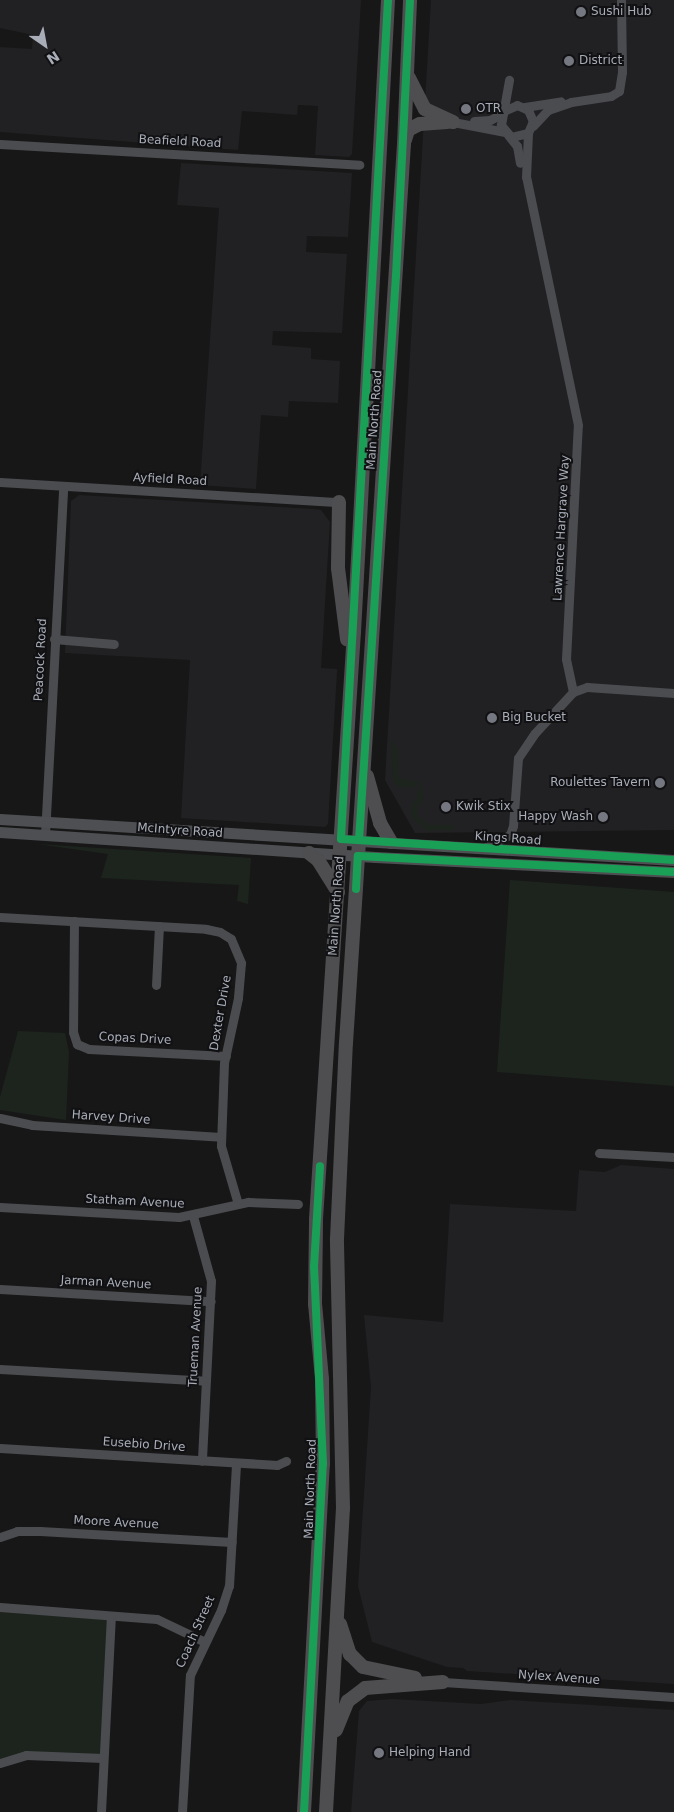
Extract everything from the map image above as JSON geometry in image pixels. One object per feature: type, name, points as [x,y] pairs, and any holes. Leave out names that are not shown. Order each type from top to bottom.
[{"type":"highway","name":"Main North Road","points":[[304,1812],[323,1472],[322,1379],[315,1304],[316,1219],[338,892],[388,0]]},
{"type":"highway","name":"Main North Road","points":[[326,1812],[338,1616],[344,1458],[337,1239],[358,856],[404,144],[410,0]]},
{"type":"highway","points":[[407,72],[420,104],[430,113],[454,122]]},
{"type":"highway","points":[[404,144],[408,130],[420,124],[454,122]]},
{"type":"highway","points":[[339,502],[338,568],[351,665]]},
{"type":"highway","points":[[365,766],[380,824],[390,842]]},
{"type":"highway","points":[[309,853],[318,860],[338,892]]},
{"type":"highway","points":[[338,1616],[350,1654],[363,1667],[443,1682]]},
{"type":"highway","points":[[331,1746],[345,1705],[361,1690],[370,1686],[443,1682]]},
{"type":"main road","name":"McIntyre Road","points":[[0,819],[341,839]]},
{"type":"main road","points":[[191,830],[192,839],[219,847]]},
{"type":"main road","name":"McIntyre Road","points":[[0,832],[358,856]]},
{"type":"main road","name":"Kings Road","points":[[341,839],[674,860]]},
{"type":"main road","name":"Kings Road","points":[[358,856],[674,872]]},
{"type":"street","points":[[454,122],[490,120],[504,112],[523,107],[612,96],[619,91],[622,72],[621,0]]},
{"type":"street","points":[[506,134],[501,121],[509,80],[523,107],[532,117],[530,129]]},
{"type":"street","points":[[454,122],[516,138],[530,129],[548,110],[571,102]]},
{"type":"street","name":"Lawrence Hargrave Way","points":[[526,177],[530,129]]},
{"type":"street","name":"Lawrence Hargrave Way","points":[[506,134],[516,146],[526,177],[578,425],[566,659],[573,692]]},
{"type":"street","name":"Beafield Road","points":[[0,144],[359,165]]},
{"type":"street","name":"Ayfield Road","points":[[0,482],[339,502]]},
{"type":"street","name":"Peacock Road","points":[[45,835],[63,486]]},
{"type":"street","points":[[54,639],[114,644]]},
{"type":"street","points":[[484,848],[510,835],[513,826],[518,758],[535,732],[573,692],[587,688],[674,693]]},
{"type":"street","name":"Dexter Drive","points":[[0,917],[213,930],[227,936],[236,945],[240,956],[240,976],[226,1056],[221,1138],[238,1204]]},
{"type":"street","name":"Copas Drive","points":[[74,921],[73,1032],[77,1044],[89,1049],[226,1056]]},
{"type":"street","points":[[156,985],[159,926]]},
{"type":"street","name":"Harvey Drive","points":[[0,1118],[32,1126],[221,1138]]},
{"type":"street","points":[[599,1153],[674,1158]]},
{"type":"street","name":"Statham Avenue","points":[[0,1207],[193,1216],[238,1204],[298,1204]]},
{"type":"street","name":"Trueman Avenue","points":[[193,1216],[210,1271],[211,1301],[202,1461]]},
{"type":"street","name":"Jarman Avenue","points":[[0,1289],[211,1301]]},
{"type":"street","points":[[0,1369],[206,1381]]},
{"type":"street","name":"Eusebio Drive","points":[[0,1448],[277,1465],[286,1461]]},
{"type":"street","name":"Coach Street","points":[[182,1812],[190,1675],[229,1586],[236,1463]]},
{"type":"street","name":"Moore Avenue","points":[[0,1537],[17,1531],[40,1531],[232,1542]]},
{"type":"street","points":[[0,1607],[157,1619],[205,1642]]},
{"type":"street","points":[[101,1812],[112,1616]]},
{"type":"street","name":"Nylex Avenue","points":[[443,1682],[674,1697]]},
{"type":"street","points":[[0,1762],[34,1755],[104,1758]]},
{"type":"shaded area","points":[[0,0],[361,0],[352,154],[349,157],[315,155],[318,106],[298,105],[297,115],[242,111],[238,150],[0,132],[0,47],[32,49],[33,35],[0,28]]},
{"type":"shaded area","points":[[431,0],[674,0],[674,830],[415,833],[385,780]]},
{"type":"shaded area","points":[[181,163],[352,173],[348,237],[307,236],[306,252],[347,254],[342,333],[273,331],[272,345],[311,348],[311,359],[340,361],[338,403],[289,401],[288,417],[261,415],[256,489],[200,485],[219,208],[177,205]]},
{"type":"shaded area","points":[[79,495],[313,509],[321,510],[330,522],[321,668],[337,669],[337,672],[328,824],[325,827],[181,818],[190,660],[65,653],[71,501]]},
{"type":"shaded area","points":[[391,740],[398,749],[399,778],[420,783],[415,787],[400,788],[393,781]]},
{"type":"shaded area","points":[[421,784],[424,797],[417,808],[419,818],[429,825],[455,825],[455,830],[428,831],[413,819],[410,810]]},
{"type":"shaded area","points":[[37,844],[251,858],[248,904],[237,901],[239,885],[101,878],[108,854]]},
{"type":"shaded area","points":[[510,880],[674,892],[674,1086],[497,1072]]},
{"type":"shaded area","points":[[18,1031],[65,1033],[69,1052],[66,1120],[0,1110],[0,1097]]},
{"type":"shaded area","points":[[621,1165],[674,1169],[674,1684],[467,1671],[463,1668],[447,1667],[372,1642],[358,1586],[371,1387],[364,1315],[443,1322],[450,1204],[576,1211],[579,1170],[605,1172]]},
{"type":"shaded area","points":[[0,1607],[111,1616],[103,1758],[35,1755],[0,1763]]},
{"type":"shaded area","points":[[392,1699],[481,1704],[510,1700],[674,1710],[674,1812],[351,1812],[359,1711],[367,1701]]},
{"type":"cycle path","points":[[388,0],[341,839],[674,860]]},
{"type":"cycle path","points":[[359,840],[396,276],[410,0]]},
{"type":"cycle path","points":[[356,889],[358,856],[674,872]]},
{"type":"cycle path","points":[[304,1812],[323,1464],[314,1267],[320,1166]]},
{"type":"place","name":"Sushi Hub","points":[[581,12]]},
{"type":"place","name":"District","points":[[569,61]]},
{"type":"place","name":"OTR","points":[[466,109]]},
{"type":"place","name":"Big Bucket","points":[[492,718]]},
{"type":"place","name":"Roulettes Tavern","points":[[660,783]]},
{"type":"place","name":"Kwik Stix","points":[[446,807]]},
{"type":"place","name":"Happy Wash","points":[[603,817]]},
{"type":"place","name":"Helping Hand","points":[[379,1753]]}]
